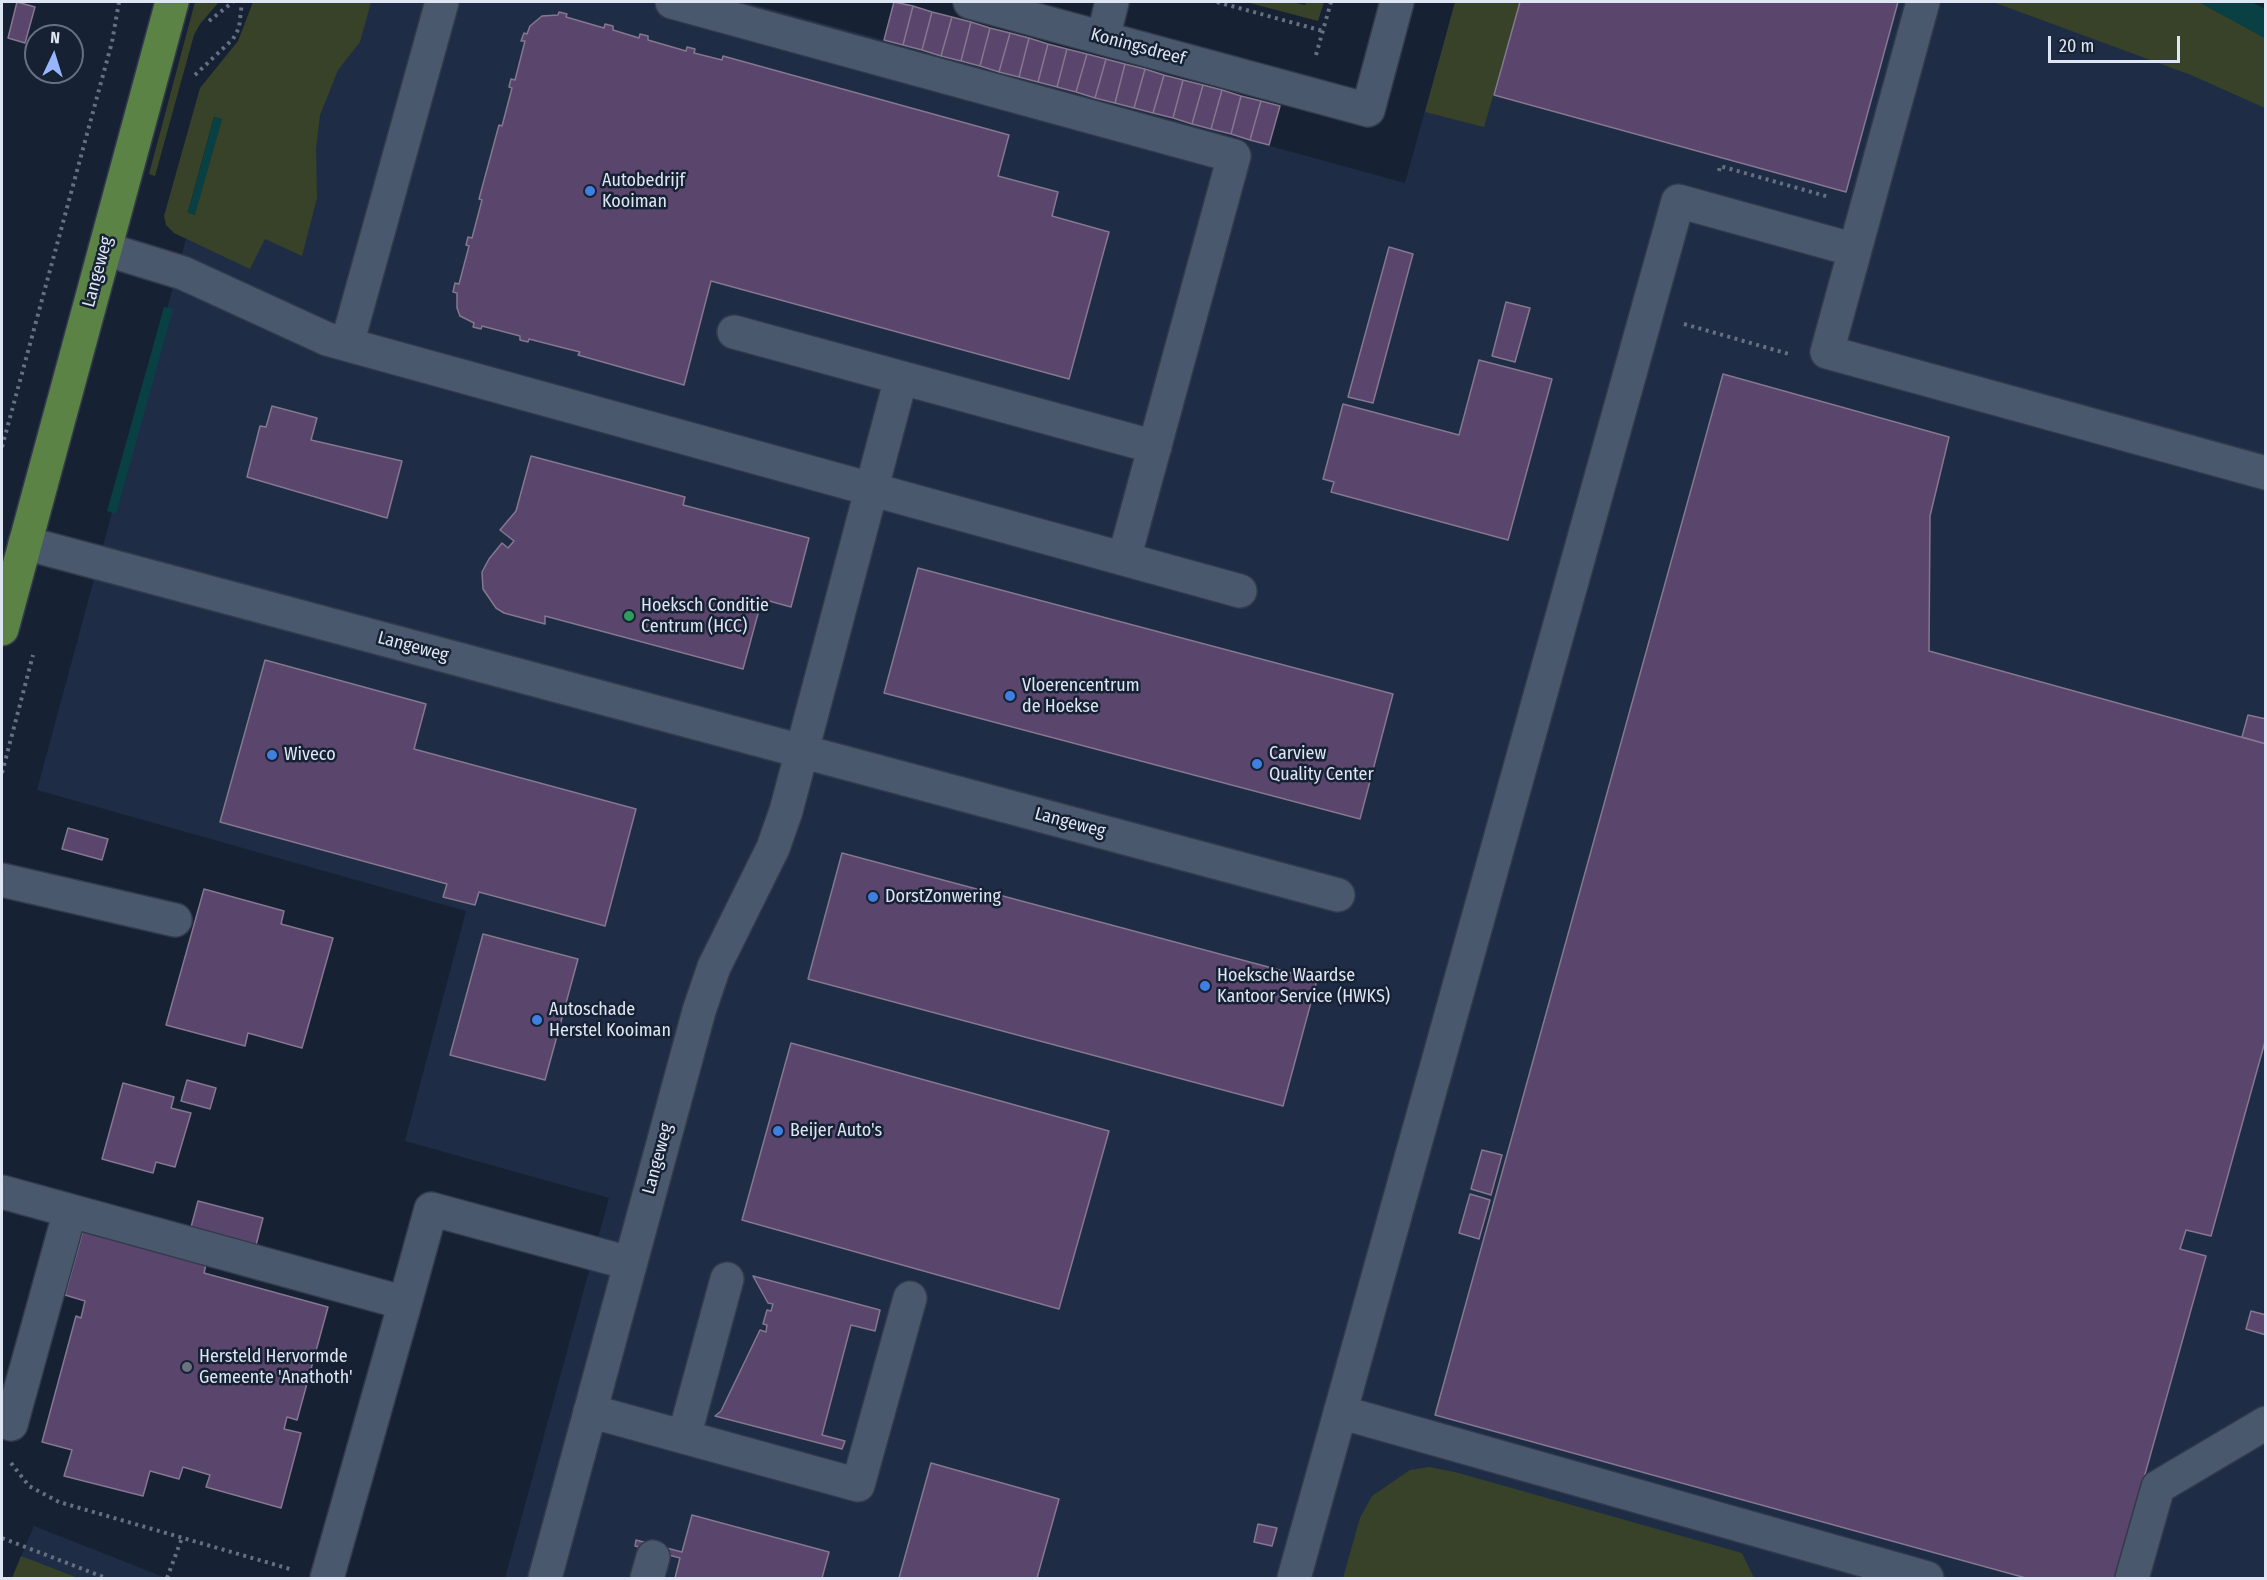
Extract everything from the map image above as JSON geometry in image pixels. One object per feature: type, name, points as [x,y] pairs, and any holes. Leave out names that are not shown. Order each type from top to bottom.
[{"type":"main road","name":"Langeweg","points":[[2,628],[172,2]]},
{"type":"street","points":[[348,344],[442,2]]},
{"type":"street","points":[[672,2],[1234,156],[1124,559]]},
{"type":"street","name":"Koningsdreef","points":[[970,2],[1368,110],[1397,2]]},
{"type":"street","points":[[1103,38],[1112,2]]},
{"type":"street","points":[[1923,2],[1827,352],[2265,473]]},
{"type":"street","points":[[1297,1568],[1678,201],[1855,250]]},
{"type":"street","points":[[105,249],[183,273],[304,330],[348,344],[1240,591]]},
{"type":"street","points":[[734,333],[1155,447]]},
{"type":"street","name":"Langeweg","points":[[544,1578],[708,982],[773,848],[802,751],[901,378]]},
{"type":"street","name":"Langeweg","points":[[25,543],[1338,895]]},
{"type":"street","points":[[2,880],[175,920]]},
{"type":"street","points":[[2,1192],[405,1303]]},
{"type":"street","points":[[314,1575],[405,1303],[431,1209],[629,1263]]},
{"type":"street","points":[[11,1424],[70,1211]]},
{"type":"street","points":[[684,1437],[727,1279]]},
{"type":"street","points":[[590,1411],[858,1485],[910,1298]]},
{"type":"street","points":[[1340,1412],[1927,1578]]},
{"type":"street","points":[[2132,1578],[2158,1487],[2265,1423]]},
{"type":"path","points":[[2,447],[109,53],[119,2]]},
{"type":"path","points":[[192,78],[232,39],[239,28],[242,2]]},
{"type":"path","points":[[1217,2],[1323,31]]},
{"type":"path","points":[[1306,93],[1330,2]]},
{"type":"path","points":[[11,1424],[7,1439],[10,1460],[21,1479],[37,1492],[59,1502],[314,1575]]},
{"type":"path","points":[[2,1538],[106,1578]]},
{"type":"path","points":[[166,1578],[182,1538]]},
{"type":"shaded area","points":[[195,2],[219,2],[200,24],[194,35],[155,176],[149,174]]},
{"type":"shaded area","points":[[253,2],[371,2],[360,42],[338,70],[320,115],[316,148],[317,198],[302,256],[265,239],[250,269],[174,233],[166,225],[164,216],[200,88],[238,41]],"holes":[[[214,117],[222,119],[194,215],[188,212]]]},
{"type":"shaded area","points":[[267,2],[745,2],[1405,183],[1455,2],[2199,2],[2266,38],[2265,1578],[505,1578],[609,1198],[405,1141],[466,911],[37,790],[219,117]]},
{"type":"shaded area","points":[[1246,2],[1292,2],[1305,5],[1306,2],[1324,2],[1318,21]]},
{"type":"shaded area","points":[[1455,2],[1520,2],[1484,127],[1425,112]]},
{"type":"shaded area","points":[[1993,2],[2199,2],[2265,38],[2265,108],[2191,75]]},
{"type":"shaded area","points":[[2199,2],[2252,2],[2265,9],[2265,38]]},
{"type":"shaded area","points":[[214,117],[222,119],[195,215],[188,213]]},
{"type":"shaded area","points":[[164,307],[173,309],[116,514],[107,511]]},
{"type":"shaded area","points":[[1429,1467],[1455,1472],[1742,1553],[1754,1578],[1343,1578],[1360,1518],[1372,1496],[1410,1470]]},
{"type":"shaded area","points":[[34,1526],[166,1578],[12,1578]]},
{"type":"shaded area","points":[[21,1556],[78,1578],[12,1578]]},
{"type":"building","points":[[17,2],[35,7],[30,24],[24,24],[24,43],[8,38]]},
{"type":"building","points":[[894,2],[913,6],[903,45],[884,40]]},
{"type":"building","points":[[1520,2],[1898,2],[1846,192],[1494,95]]},
{"type":"building","points":[[913,6],[932,12],[922,50],[903,45]]},
{"type":"building","points":[[559,12],[567,14],[566,17],[604,28],[605,24],[613,26],[613,30],[639,38],[640,34],[648,36],[648,40],[686,51],[687,47],[695,49],[694,53],[722,60],[723,56],[1009,135],[998,176],[1058,192],[1052,216],[1109,232],[1069,379],[711,281],[684,385],[578,355],[580,352],[529,339],[528,342],[520,340],[520,336],[482,326],[481,329],[473,327],[474,323],[460,316],[457,308],[457,293],[453,292],[455,283],[459,284],[469,246],[466,245],[468,237],[472,238],[482,200],[479,199],[499,125],[502,126],[512,88],[509,87],[511,79],[515,80],[525,41],[521,41],[524,33],[527,34],[530,26],[542,16],[558,15]]},
{"type":"building","points":[[932,12],[952,17],[941,56],[922,50]]},
{"type":"building","points":[[952,17],[971,22],[961,61],[941,56]]},
{"type":"building","points":[[971,22],[990,28],[980,66],[961,61]]},
{"type":"building","points":[[990,28],[1010,33],[999,72],[980,66]]},
{"type":"building","points":[[1010,33],[1029,38],[1019,77],[999,72]]},
{"type":"building","points":[[1029,38],[1048,44],[1038,82],[1019,77]]},
{"type":"building","points":[[1048,44],[1067,49],[1057,87],[1038,82]]},
{"type":"building","points":[[1067,49],[1087,54],[1076,92],[1057,87]]},
{"type":"building","points":[[1087,54],[1106,59],[1095,98],[1076,92]]},
{"type":"building","points":[[1106,59],[1125,64],[1115,103],[1095,98]]},
{"type":"building","points":[[1125,64],[1145,69],[1134,108],[1115,103]]},
{"type":"building","points":[[1145,69],[1164,75],[1153,113],[1134,108]]},
{"type":"building","points":[[1164,75],[1183,80],[1173,118],[1153,113]]},
{"type":"building","points":[[1183,80],[1203,85],[1192,124],[1173,118]]},
{"type":"building","points":[[1203,85],[1222,90],[1211,129],[1192,124]]},
{"type":"building","points":[[1222,90],[1241,96],[1231,134],[1211,129]]},
{"type":"building","points":[[1241,96],[1261,101],[1250,140],[1231,134]]},
{"type":"building","points":[[1261,101],[1280,106],[1269,145],[1250,140]]},
{"type":"building","points":[[1389,247],[1413,254],[1373,403],[1348,397]]},
{"type":"building","points":[[1506,302],[1530,308],[1515,362],[1492,356]]},
{"type":"building","points":[[1479,360],[1552,379],[1508,540],[1331,492],[1334,482],[1323,479],[1343,404],[1459,435]]},
{"type":"building","points":[[1723,374],[1949,437],[1930,516],[1929,651],[2266,744],[2266,1038],[2211,1236],[2186,1230],[2180,1249],[2206,1256],[2116,1578],[2026,1578],[1435,1415]]},
{"type":"building","points":[[272,406],[317,418],[311,440],[402,461],[387,518],[247,477],[260,426],[266,427]]},
{"type":"building","points":[[531,456],[685,497],[683,505],[809,538],[791,607],[762,599],[743,669],[545,616],[545,624],[504,613],[496,608],[483,589],[482,572],[502,543],[508,548],[514,541],[500,530],[516,511]]},
{"type":"building","points":[[918,568],[1393,694],[1360,819],[884,693]]},
{"type":"building","points":[[265,660],[426,704],[414,749],[636,809],[605,926],[479,892],[475,905],[443,897],[447,884],[220,822]]},
{"type":"building","points":[[2248,715],[2266,719],[2266,744],[2242,737]]},
{"type":"building","points":[[68,828],[108,839],[102,860],[62,849]]},
{"type":"building","points":[[842,853],[1317,980],[1283,1106],[808,979]]},
{"type":"building","points":[[204,889],[284,911],[281,924],[333,938],[302,1048],[248,1033],[245,1046],[166,1025]]},
{"type":"building","points":[[483,934],[578,959],[545,1080],[450,1055]]},
{"type":"building","points":[[791,1043],[1109,1131],[1059,1309],[742,1220]]},
{"type":"building","points":[[187,1080],[216,1088],[210,1109],[181,1101]]},
{"type":"building","points":[[123,1083],[174,1097],[171,1108],[191,1113],[175,1167],[156,1162],[153,1173],[102,1159]]},
{"type":"building","points":[[1482,1150],[1502,1155],[1491,1195],[1471,1189]]},
{"type":"building","points":[[1470,1194],[1490,1200],[1479,1239],[1459,1233]]},
{"type":"building","points":[[198,1201],[263,1218],[255,1249],[190,1231]]},
{"type":"building","name":"Hersteld Hervormde Gemeente 'Anathoth'","points":[[84,1227],[207,1260],[204,1273],[328,1307],[297,1420],[287,1417],[284,1429],[301,1433],[281,1508],[206,1487],[210,1475],[183,1467],[179,1479],[150,1471],[143,1496],[64,1476],[72,1450],[42,1442],[76,1316],[81,1318],[85,1301],[65,1295]]},
{"type":"building","points":[[753,1276],[880,1310],[875,1331],[851,1325],[822,1435],[845,1441],[842,1449],[715,1416],[721,1411],[760,1330],[766,1332],[767,1325],[763,1324],[767,1310],[771,1311],[773,1304],[768,1303]]},
{"type":"building","points":[[2251,1311],[2266,1315],[2266,1335],[2246,1329]]},
{"type":"building","points":[[931,1463],[1059,1499],[1037,1578],[899,1578]]},
{"type":"building","points":[[692,1515],[829,1552],[822,1578],[675,1578],[680,1558],[635,1546],[636,1540],[682,1552]]},
{"type":"building","points":[[1258,1524],[1277,1528],[1272,1546],[1254,1542]]},
{"type":"place","name":"Autobedrijf Kooiman","points":[[590,191]]},
{"type":"place","name":"Hoeksch Conditie Centrum (HCC)","points":[[629,616]]},
{"type":"place","name":"Vloerencentrum de Hoekse","points":[[1010,696]]},
{"type":"place","name":"Wiveco","points":[[272,755]]},
{"type":"place","name":"Carview Quality Center","points":[[1257,764]]},
{"type":"place","name":"DorstZonwering","points":[[873,897]]},
{"type":"place","name":"Hoeksche Waardse Kantoor Service (HWKS)","points":[[1205,986]]},
{"type":"place","name":"Autoschade Herstel Kooiman","points":[[537,1020]]},
{"type":"place","name":"Beijer Auto's","points":[[778,1131]]},
{"type":"place","name":"Hersteld Hervormde Gemeente 'Anathoth'","points":[[187,1367]]}]
